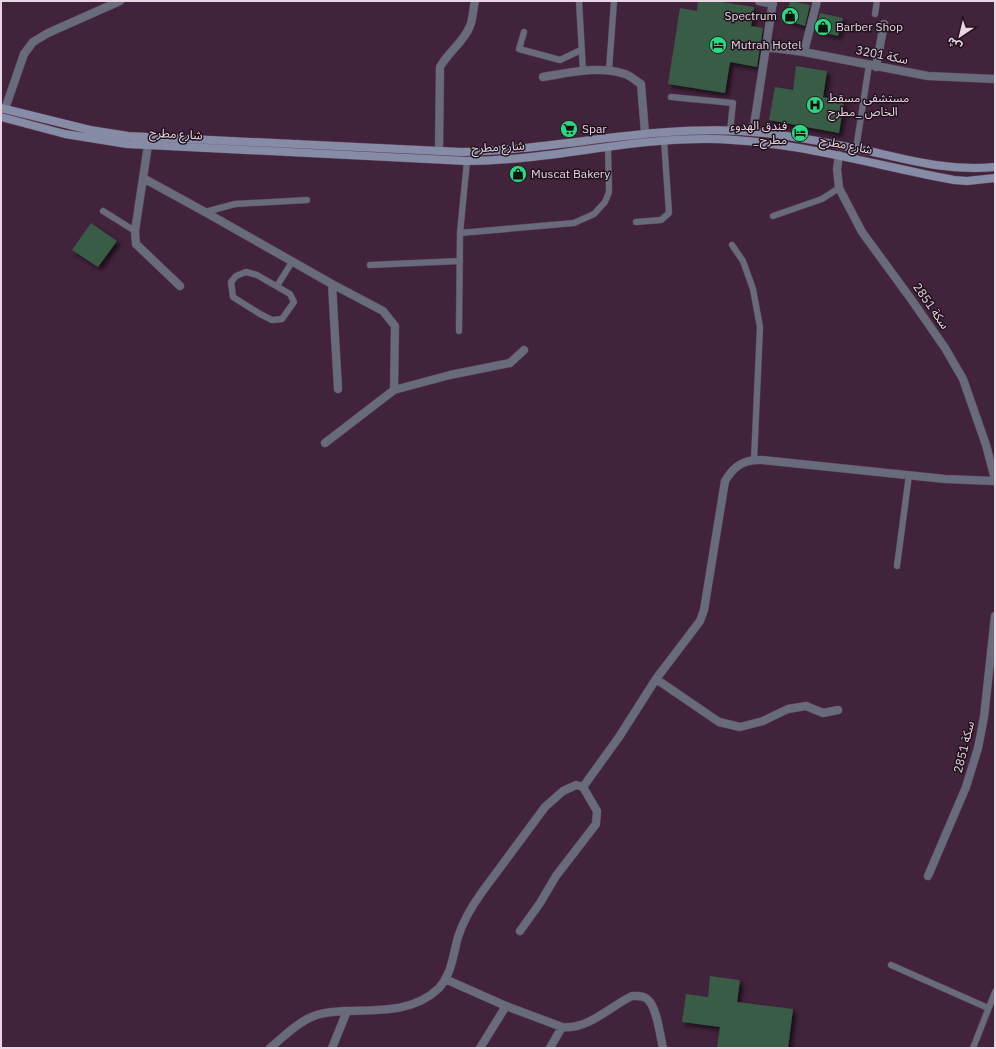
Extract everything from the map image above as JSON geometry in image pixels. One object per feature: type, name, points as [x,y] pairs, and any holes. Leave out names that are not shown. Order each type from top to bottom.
[{"type":"main road","name":"شارع مطرح","points":[[3,108],[90,130],[128,136],[439,151],[506,150],[645,133],[687,130],[753,132],[799,138],[935,166],[966,168],[995,167]]},
{"type":"main road","name":"شارع مطرح","points":[[1,117],[40,128],[86,138],[148,145],[467,161],[518,159],[664,140],[710,139],[748,141],[839,155],[954,180],[967,181],[995,178]]},
{"type":"street","points":[[3,108],[24,54],[33,42],[106,4],[120,1]]},
{"type":"street","points":[[439,151],[440,67],[445,58],[464,36],[470,26],[475,1]]},
{"type":"street","points":[[753,132],[773,2],[759,1]]},
{"type":"street","points":[[804,52],[817,1]]},
{"type":"street","points":[[872,66],[884,24]]},
{"type":"street","name":"سكة 3201","points":[[766,47],[804,52],[928,76],[995,79]]},
{"type":"street","points":[[543,77],[583,71],[609,70],[626,74],[641,84],[645,133]]},
{"type":"street","points":[[148,145],[135,231],[136,244],[180,286]]},
{"type":"street","name":"سكة 2851","points":[[839,155],[837,169],[839,188],[862,232],[911,298],[941,342],[963,379],[986,445],[995,480]]},
{"type":"street","points":[[143,178],[292,262],[383,311],[395,326],[394,390]]},
{"type":"street","points":[[332,284],[338,389]]},
{"type":"street","points":[[326,443],[394,390],[450,375],[510,362],[524,350]]},
{"type":"street","points":[[583,787],[619,737],[656,679],[700,621],[704,610],[725,481],[731,472],[741,463],[754,460],[945,479],[995,480]]},
{"type":"street","name":"سكة 2851","points":[[928,876],[966,787],[978,748],[984,717],[995,616]]},
{"type":"street","points":[[656,679],[719,722],[740,727],[763,720],[788,709],[806,706],[823,713],[838,710]]},
{"type":"street","points":[[270,1048],[313,1016],[328,1012],[397,1008],[411,1005],[433,993],[445,979],[451,968],[458,938],[464,922],[472,906],[482,892],[545,807],[563,791],[576,785],[583,787],[598,811],[596,824],[556,876],[540,903],[520,930]]},
{"type":"street","points":[[445,979],[506,1006],[562,1027],[571,1028],[580,1027],[624,999],[632,996],[640,996],[648,999],[653,1006],[663,1048]]},
{"type":"street","points":[[480,1048],[506,1006]]},
{"type":"street","points":[[332,1048],[347,1011]]},
{"type":"street","points":[[550,1048],[562,1027]]},
{"type":"lane","points":[[579,1],[583,71]]},
{"type":"lane","points":[[609,70],[614,1]]},
{"type":"lane","points":[[874,14],[877,1]]},
{"type":"lane","points":[[524,32],[519,49],[560,60],[581,50]]},
{"type":"lane","points":[[856,149],[872,66]]},
{"type":"lane","points":[[671,97],[733,103],[730,131]]},
{"type":"lane","points":[[636,222],[661,220],[669,214],[664,140]]},
{"type":"lane","points":[[460,233],[574,223],[594,214],[604,202],[609,192],[608,148]]},
{"type":"lane","points":[[459,331],[460,233],[467,161]]},
{"type":"lane","points":[[773,216],[822,199],[839,188]]},
{"type":"lane","points":[[205,212],[235,204],[308,200]]},
{"type":"lane","points":[[103,211],[135,231]]},
{"type":"lane","points":[[732,245],[743,261],[752,289],[760,327],[754,460]]},
{"type":"lane","points":[[370,265],[460,261]]},
{"type":"lane","points":[[277,286],[292,262]]},
{"type":"lane","points":[[246,272],[258,275],[277,286],[290,294],[294,302],[282,319],[272,320],[233,297],[231,282],[236,276],[246,272]]},
{"type":"lane","points":[[897,566],[909,475]]},
{"type":"lane","points":[[891,965],[988,1008]]},
{"type":"lane","points":[[973,1048],[995,992]]},
{"type":"building","name":"Mutrah Hotel","points":[[698,1],[715,1],[754,7],[751,26],[763,28],[757,67],[730,62],[725,93],[668,84],[680,8],[697,11]]},
{"type":"building","points":[[790,1],[810,5],[805,26],[785,20]]},
{"type":"building","points":[[820,13],[843,18],[838,36],[816,31]]},
{"type":"building","points":[[796,66],[827,71],[823,97],[844,102],[839,133],[769,120],[775,87],[793,90]]},
{"type":"building","points":[[91,223],[117,241],[98,267],[72,250]]},
{"type":"building","points":[[710,976],[740,980],[737,1002],[793,1009],[788,1048],[717,1048],[720,1027],[682,1022],[686,994],[708,997]]},
{"type":"place","name":"Spectrum","points":[[790,16]]},
{"type":"place","name":"Barber Shop","points":[[823,27]]},
{"type":"place","name":"Mutrah Hotel","points":[[718,45]]},
{"type":"place","name":"مستشفى مسقط الخاص _مطرح","points":[[815,105]]},
{"type":"place","name":"Spar","points":[[569,129]]},
{"type":"place","name":"فندق الهدوء _مطرح","points":[[800,133]]},
{"type":"place","name":"Muscat Bakery","points":[[518,174]]}]
